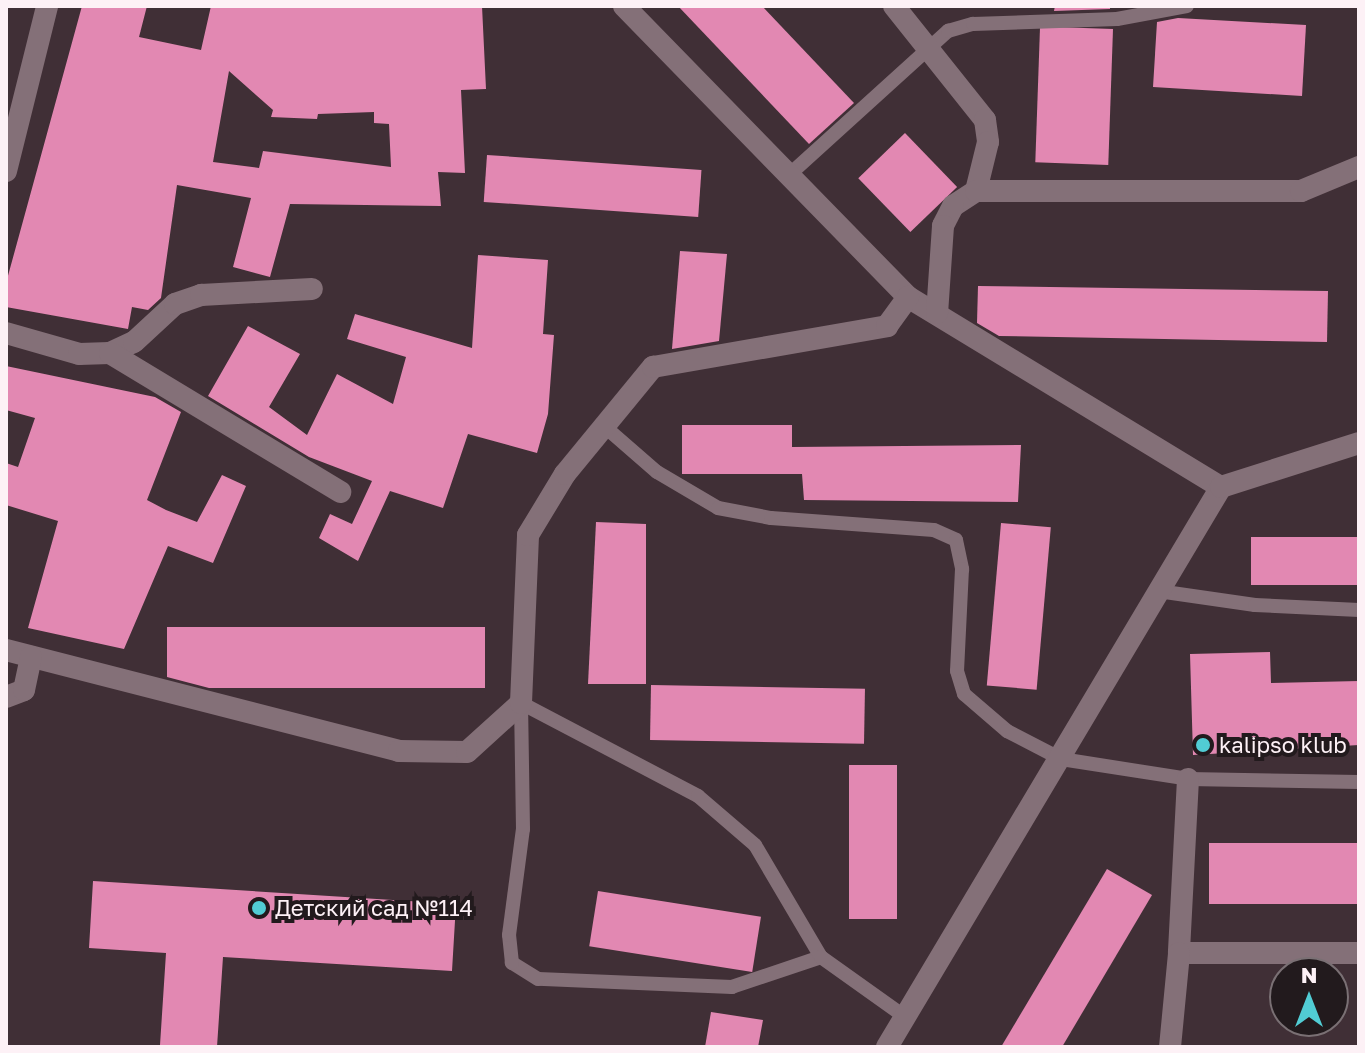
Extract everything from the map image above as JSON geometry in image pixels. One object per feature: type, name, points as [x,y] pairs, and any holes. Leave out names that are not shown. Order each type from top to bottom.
[{"type":"street","points":[[6,171],[47,6]]},
{"type":"street","points":[[624,6],[908,297],[1221,487]]},
{"type":"street","points":[[894,6],[985,120],[988,142],[976,191]]},
{"type":"street","points":[[937,313],[943,226],[953,206],[976,191],[1301,191],[1359,167]]},
{"type":"street","points":[[6,333],[79,354],[110,353],[134,342],[175,304],[201,295],[312,289]]},
{"type":"street","points":[[6,650],[399,751],[467,752],[521,703],[528,535],[565,474],[653,367],[887,326],[908,297]]},
{"type":"street","points":[[110,353],[340,492]]},
{"type":"street","points":[[887,1047],[1221,487],[1359,443]]},
{"type":"street","points":[[6,697],[24,690],[31,657]]},
{"type":"street","points":[[1170,1047],[1179,953],[1188,779]]},
{"type":"street","points":[[1179,953],[1359,953]]},
{"type":"lane","points":[[789,175],[948,31],[973,24],[1117,19],[1187,6]]},
{"type":"lane","points":[[604,426],[657,472],[718,508],[771,518],[934,530],[956,540],[962,569],[957,671],[964,694],[1007,731],[1061,759],[1188,779],[1359,782]]},
{"type":"lane","points":[[1158,591],[1255,605],[1359,610]]},
{"type":"lane","points":[[821,957],[732,987],[538,979],[512,963],[509,935],[523,829],[521,703],[698,796],[755,845],[821,957],[905,1017]]},
{"type":"building","points":[[82,6],[147,6],[139,37],[201,50],[211,6],[482,6],[486,89],[461,90],[465,173],[438,172],[441,206],[290,204],[270,277],[233,267],[251,198],[177,185],[161,298],[148,310],[132,307],[128,329],[6,307],[6,283]],"holes":[[[229,71],[273,110],[271,117],[317,119],[318,114],[374,112],[374,123],[389,124],[391,167],[263,151],[259,168],[213,162]]]},
{"type":"building","points":[[678,6],[762,6],[854,103],[809,144]]},
{"type":"building","points":[[1055,6],[1110,6],[1110,9],[1054,11]]},
{"type":"building","points":[[1178,18],[1306,25],[1302,96],[1153,87],[1157,22]]},
{"type":"building","points":[[1040,26],[1113,29],[1108,165],[1035,162]]},
{"type":"building","points":[[905,133],[957,187],[910,232],[858,178]]},
{"type":"building","points":[[487,155],[701,170],[698,217],[484,202]]},
{"type":"building","points":[[680,251],[727,254],[719,341],[672,349]]},
{"type":"building","points":[[478,255],[548,260],[543,334],[554,335],[548,414],[537,453],[468,434],[443,508],[390,491],[358,561],[319,538],[330,514],[352,524],[372,481],[309,457],[208,396],[248,326],[300,354],[269,407],[307,435],[337,374],[393,404],[406,357],[347,339],[355,314],[472,348]]},
{"type":"building","points":[[978,286],[1328,291],[1327,342],[999,336],[977,323]]},
{"type":"building","points":[[6,366],[155,397],[181,412],[147,500],[166,510],[197,522],[222,475],[246,486],[213,563],[168,546],[124,649],[28,628],[58,521],[6,505],[6,463],[18,467],[35,418],[6,410]]},
{"type":"building","points":[[682,425],[792,425],[792,447],[1021,445],[1018,502],[804,500],[802,474],[682,474]]},
{"type":"building","points":[[596,522],[646,524],[646,684],[588,684]]},
{"type":"building","points":[[1001,523],[1051,527],[1037,690],[987,685]]},
{"type":"building","points":[[1251,537],[1359,537],[1359,585],[1251,585]]},
{"type":"building","points":[[167,627],[485,627],[485,688],[209,688],[167,677]]},
{"type":"building","points":[[1270,652],[1271,683],[1359,681],[1359,745],[1193,755],[1190,654]]},
{"type":"building","points":[[651,685],[865,689],[864,744],[650,740]]},
{"type":"building","points":[[849,765],[897,765],[897,919],[849,919]]},
{"type":"building","points":[[1209,843],[1359,843],[1359,904],[1209,904]]},
{"type":"building","points":[[1107,869],[1152,895],[1062,1047],[1001,1047]]},
{"type":"building","points":[[93,881],[456,904],[452,971],[223,957],[217,1047],[160,1045],[166,953],[89,948]]},
{"type":"building","points":[[598,891],[761,917],[752,972],[589,946]]},
{"type":"building","points":[[711,1012],[763,1020],[758,1047],[705,1047]]},
{"type":"place","name":"kalipso klub","points":[[1203,745]]},
{"type":"place","name":"Детский сад №114","points":[[259,908]]}]
